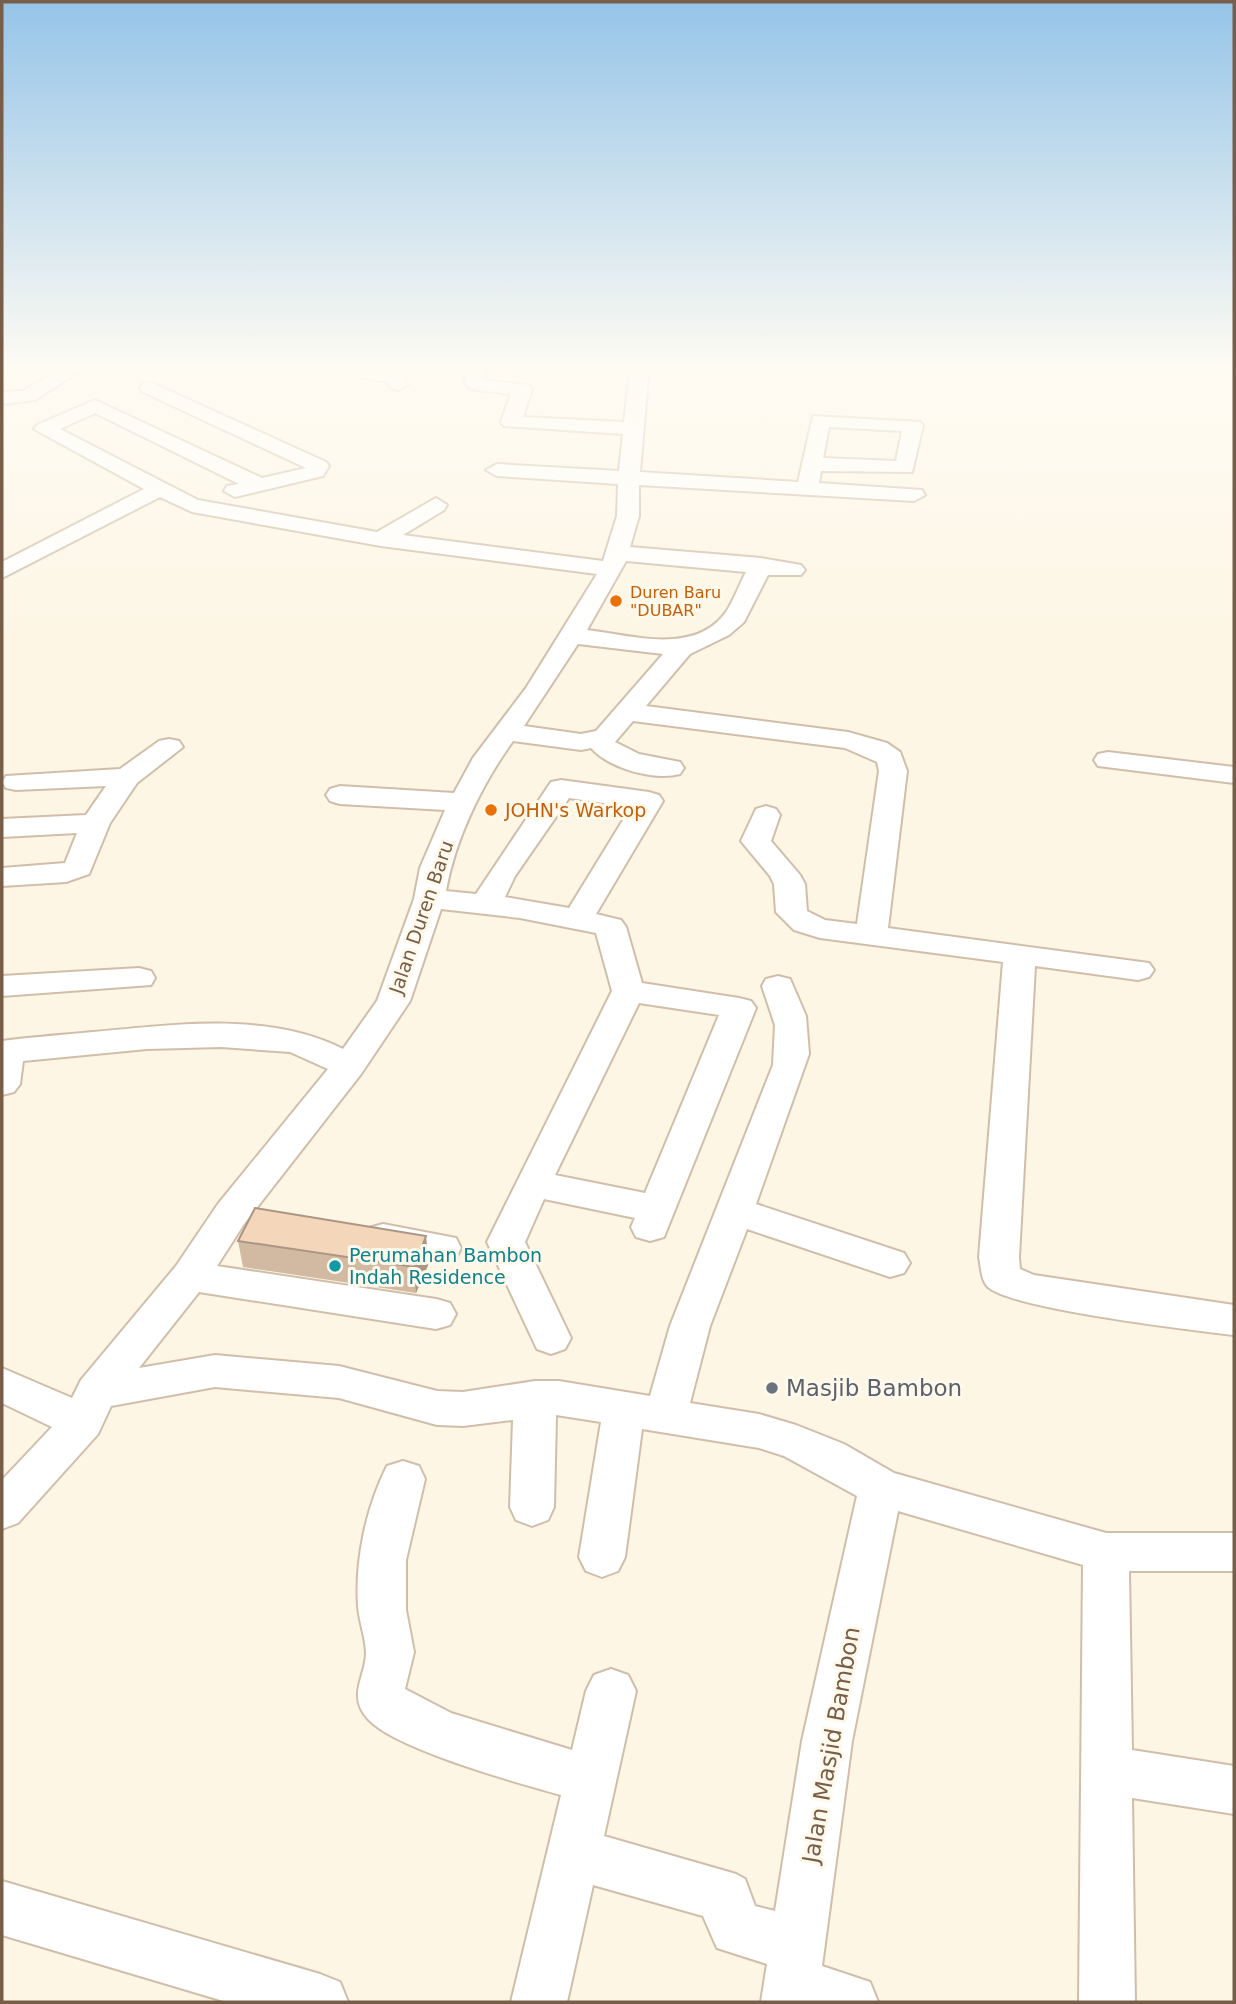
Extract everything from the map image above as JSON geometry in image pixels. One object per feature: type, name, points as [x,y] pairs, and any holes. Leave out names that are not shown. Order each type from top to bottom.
[{"type":"street","points":[[72,459],[108,463]]},
{"type":"street","points":[[100,459],[192,505],[381,539],[615,561],[761,565],[793,570]]},
{"type":"street","points":[[204,459],[257,484]]},
{"type":"street","points":[[192,505],[257,484],[307,476],[316,472],[318,466],[302,459]]},
{"type":"street","name":"Jalan Duren Baru","points":[[2,1510],[90,1407],[190,1276],[231,1214],[349,1066],[393,1001],[429,899],[435,868],[463,802],[487,758],[537,691],[615,561],[628,516],[632,459]]},
{"type":"street","points":[[807,488],[813,459]]},
{"type":"street","points":[[812,464],[905,468],[907,459]]},
{"type":"street","points":[[497,470],[914,495]]},
{"type":"street","points":[[2,571],[159,489]]},
{"type":"street","points":[[381,539],[436,505]]},
{"type":"street","points":[[506,732],[569,741],[598,740],[612,733],[681,649],[720,630],[735,617],[761,565]]},
{"type":"street","points":[[571,636],[681,649]]},
{"type":"street","points":[[628,712],[848,740],[877,749],[890,758],[893,771],[871,936]]},
{"type":"street","points":[[598,740],[608,753],[619,758],[670,768]]},
{"type":"street","points":[[2,877],[65,873],[79,868],[95,823],[127,777],[169,747]]},
{"type":"street","points":[[1108,760],[1234,775]]},
{"type":"street","points":[[16,782],[127,777]]},
{"type":"street","points":[[486,904],[500,876],[561,788],[649,801],[578,918]]},
{"type":"street","points":[[340,794],[463,802]]},
{"type":"street","points":[[766,815],[756,841],[786,876],[792,915],[802,924],[871,936],[1138,970]]},
{"type":"street","points":[[2,828],[95,823]]},
{"type":"street","points":[[429,899],[486,904],[578,918],[610,926],[628,991],[532,1183],[506,1242],[551,1338]]},
{"type":"street","points":[[1020,953],[999,1257],[1002,1277],[1026,1289],[1234,1320]]},
{"type":"street","points":[[2,986],[139,978]]},
{"type":"street","points":[[602,1557],[644,1413],[690,1326],[781,1093],[795,1040],[788,1009],[778,986]]},
{"type":"street","points":[[532,1183],[654,1218],[739,1008],[628,991]]},
{"type":"street","points":[[4,1062],[146,1040],[249,1038],[293,1041],[349,1066]]},
{"type":"street","points":[[736,1211],[890,1263]]},
{"type":"street","points":[[231,1214],[271,1220]]},
{"type":"street","points":[[350,1233],[442,1248]]},
{"type":"street","points":[[190,1276],[436,1314]]},
{"type":"street","points":[[2,1384],[90,1407],[215,1371],[339,1382],[437,1408],[463,1409],[535,1398],[559,1398],[759,1431],[796,1442],[881,1488],[1106,1552],[1234,1552]]},
{"type":"street","points":[[532,1507],[535,1398]]},
{"type":"street","points":[[403,1479],[383,1546],[381,1609],[390,1655],[380,1690],[384,1703],[402,1715],[484,1748],[590,1779]]},
{"type":"street","name":"Jalan Masjid Bambon","points":[[793,1977],[827,1741],[881,1488]]},
{"type":"street","points":[[1106,1552],[1107,2002]]},
{"type":"street","points":[[539,2002],[611,1691]]},
{"type":"street","points":[[1108,1769],[1234,1790]]},
{"type":"street","points":[[574,1854],[726,1898],[736,1928],[793,1977],[850,2002]]},
{"type":"street","points":[[2,1908],[313,2001]]},
{"type":"building","points":[[255,1208],[426,1236],[414,1267],[238,1241]]},
{"type":"place","name":"Duren Baru \"DUBAR\"","points":[[616,601]]},
{"type":"place","name":"JOHN's Warkop","points":[[491,810]]},
{"type":"place","name":"Perumahan Bambon Indah Residence","points":[[335,1266]]},
{"type":"place","name":"Masjib Bambon","points":[[772,1388]]}]
